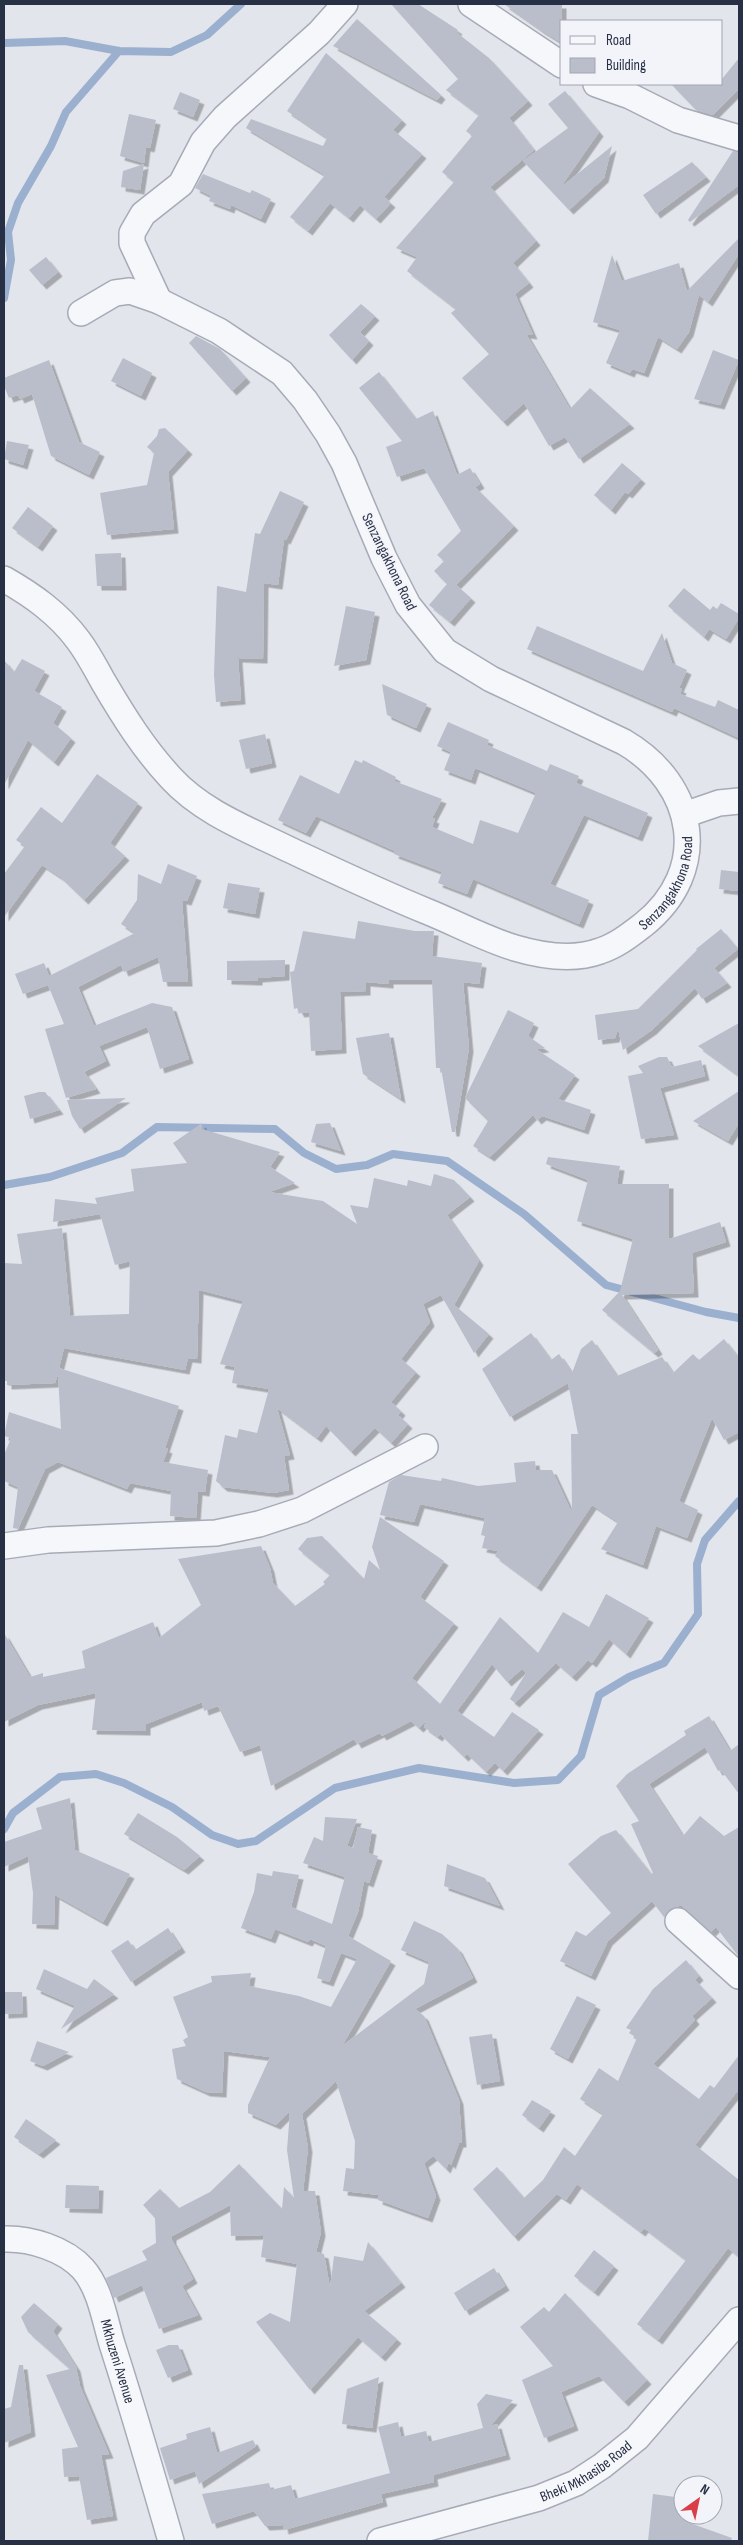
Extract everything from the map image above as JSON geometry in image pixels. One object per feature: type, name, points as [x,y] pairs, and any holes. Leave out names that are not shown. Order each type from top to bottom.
[{"type":"street","points":[[159,301],[132,243],[132,233],[143,214],[180,184],[203,142],[225,117],[319,33],[345,4]]},
{"type":"street","points":[[471,4],[560,63]]},
{"type":"street","points":[[599,85],[630,96],[678,120],[739,138]]},
{"type":"street","name":"Senzangakhona Road","points":[[4,579],[45,606],[63,622],[78,640],[131,728],[153,758],[194,799],[232,822],[371,888],[514,947],[546,955],[572,957],[600,952],[628,937],[653,917],[669,899],[680,881],[686,862],[688,840],[684,815],[676,793],[661,770],[644,754],[491,679],[445,651],[408,605],[384,558],[344,463],[305,400],[282,373],[219,331],[159,301],[130,291],[115,293],[80,313]]},
{"type":"street","points":[[684,815],[719,803],[739,801]]},
{"type":"street","points":[[4,1546],[48,1540],[216,1533],[259,1524],[302,1510],[425,1447]]},
{"type":"street","points":[[678,1921],[739,1976]]},
{"type":"street","name":"Mkhuzeni Avenue","points":[[4,2239],[20,2238],[46,2247],[66,2255],[84,2270],[97,2296],[171,2541]]},
{"type":"street","name":"Bheki Mkhasibe Road","points":[[380,2541],[539,2498],[576,2483],[602,2466],[637,2438],[739,2320]]},
{"type":"building","points":[[391,4],[418,4],[458,30],[456,32],[489,58],[528,101],[509,118],[534,150],[490,187],[536,241],[513,263],[529,283],[515,294],[533,335],[526,334],[570,409],[590,388],[630,424],[579,459],[565,437],[549,446],[524,403],[503,422],[462,378],[489,354],[451,313],[456,309],[407,271],[417,257],[396,248],[454,182],[442,172],[472,136],[466,131],[479,115],[446,90],[458,79]]},
{"type":"building","points":[[504,4],[562,4],[560,42]]},
{"type":"building","points":[[357,19],[441,95],[437,100],[333,46]]},
{"type":"building","points":[[326,53],[402,120],[393,130],[422,154],[384,197],[391,203],[376,219],[360,205],[349,218],[330,203],[308,231],[290,217],[325,175],[246,128],[251,119],[323,146],[327,138],[287,111]]},
{"type":"building","points":[[739,58],[739,89],[713,115],[696,110],[672,85],[723,85],[723,78]]},
{"type":"building","points":[[565,91],[599,132],[560,188],[612,146],[604,178],[569,210],[523,161],[568,128],[548,104]]},
{"type":"building","points":[[180,92],[200,100],[193,117],[173,109]]},
{"type":"building","points":[[129,114],[156,120],[150,148],[146,147],[144,163],[120,156]]},
{"type":"building","points":[[733,151],[739,152],[739,185],[690,222],[688,220]]},
{"type":"building","points":[[692,162],[706,177],[656,214],[643,195]]},
{"type":"building","points":[[144,164],[140,190],[121,187],[123,171]]},
{"type":"building","points":[[203,174],[250,193],[252,190],[271,199],[261,219],[231,205],[230,209],[209,201],[211,196],[195,188]]},
{"type":"building","points":[[738,239],[739,254],[708,302],[699,295],[689,332],[677,349],[658,337],[644,373],[632,369],[630,373],[606,363],[620,330],[593,322],[612,255],[622,281],[679,263],[687,291]]},
{"type":"building","points":[[46,257],[58,272],[42,285],[29,270]]},
{"type":"building","points":[[361,304],[375,316],[360,332],[369,341],[352,360],[329,335]]},
{"type":"building","points":[[196,336],[220,349],[246,378],[232,391],[189,343]]},
{"type":"building","points":[[713,350],[739,360],[720,405],[694,399]]},
{"type":"building","points":[[123,358],[152,373],[141,396],[111,381]]},
{"type":"building","points":[[49,360],[79,442],[100,452],[89,475],[51,456],[32,394],[20,399],[18,395],[9,398],[4,386],[4,378]]},
{"type":"building","points":[[379,372],[416,419],[433,411],[457,475],[470,468],[480,484],[475,487],[514,526],[456,585],[471,598],[450,622],[429,605],[447,584],[434,571],[444,561],[437,555],[461,531],[424,468],[397,477],[386,447],[402,441],[359,388]]},
{"type":"building","points":[[165,428],[188,450],[168,472],[174,529],[107,535],[100,493],[147,485],[154,453],[147,447],[157,436],[159,429]]},
{"type":"building","points":[[7,441],[29,445],[23,465],[4,459]]},
{"type":"building","points":[[622,463],[641,479],[628,494],[625,492],[611,510],[594,495]]},
{"type":"building","points":[[280,491],[304,502],[286,540],[284,539],[278,585],[264,583],[263,659],[238,658],[241,700],[216,702],[214,675],[217,586],[246,592],[255,533],[260,534]]},
{"type":"building","points":[[28,507],[53,526],[38,547],[12,528]]},
{"type":"building","points":[[121,553],[122,586],[97,586],[95,554]]},
{"type":"building","points":[[684,588],[710,610],[713,606],[717,609],[721,603],[739,614],[739,618],[726,639],[709,629],[704,637],[668,606]]},
{"type":"building","points":[[346,606],[375,612],[366,660],[334,666]]},
{"type":"building","points":[[537,626],[643,671],[662,633],[672,663],[687,670],[679,688],[682,689],[680,694],[715,707],[718,700],[739,710],[739,738],[674,708],[672,712],[527,649]]},
{"type":"building","points":[[22,659],[45,671],[34,691],[62,707],[53,723],[71,738],[54,762],[28,740],[4,785],[4,660],[14,672]]},
{"type":"building","points":[[382,684],[427,704],[416,728],[387,715]]},
{"type":"building","points":[[448,722],[489,740],[487,745],[547,771],[550,764],[579,776],[576,783],[648,813],[638,837],[584,815],[550,884],[589,900],[579,924],[473,879],[467,894],[438,883],[442,872],[394,854],[395,851],[316,816],[306,833],[278,820],[300,775],[339,794],[355,760],[362,763],[363,760],[396,777],[394,781],[442,799],[432,818],[435,819],[432,827],[473,844],[480,820],[518,833],[536,793],[475,768],[471,780],[444,770],[451,752],[437,746]]},
{"type":"building","points":[[265,734],[272,763],[246,769],[239,740]]},
{"type":"building","points":[[97,774],[138,803],[110,843],[125,856],[84,900],[60,877],[42,865],[4,917],[4,874],[25,846],[16,840],[41,807],[62,823]]},
{"type":"building","points":[[168,864],[197,876],[187,901],[182,900],[188,982],[163,982],[158,957],[124,972],[121,965],[78,987],[94,1026],[152,1003],[172,1007],[189,1059],[160,1069],[147,1027],[99,1046],[106,1061],[84,1072],[96,1089],[66,1098],[45,1029],[64,1024],[48,985],[23,994],[15,974],[44,963],[49,976],[135,933],[121,924],[137,900],[138,874],[161,884]]},
{"type":"building","points":[[721,870],[739,872],[739,891],[719,889]]},
{"type":"building","points":[[228,883],[260,888],[255,914],[223,908]]},
{"type":"building","points":[[358,921],[415,931],[434,931],[432,956],[482,963],[479,984],[463,982],[469,1048],[455,1132],[452,1132],[441,1068],[436,1068],[432,980],[389,980],[389,984],[366,982],[366,991],[340,992],[342,1049],[311,1051],[309,1012],[300,1013],[297,1008],[294,1009],[290,972],[294,971],[303,931],[355,939]]},
{"type":"building","points":[[721,929],[738,949],[714,968],[727,983],[702,999],[695,988],[652,1030],[623,1050],[618,1029],[615,1038],[598,1040],[595,1015],[638,1009],[696,949]]},
{"type":"building","points":[[285,960],[285,976],[258,978],[258,981],[227,980],[227,961]]},
{"type":"building","points":[[508,1010],[534,1023],[528,1036],[545,1048],[536,1049],[575,1075],[558,1099],[591,1110],[584,1130],[542,1116],[537,1120],[533,1115],[490,1157],[473,1146],[488,1121],[465,1098]]},
{"type":"building","points":[[739,1023],[739,1076],[698,1046]]},
{"type":"building","points":[[389,1033],[401,1099],[363,1074],[356,1038]]},
{"type":"building","points":[[659,1057],[667,1057],[672,1067],[701,1060],[705,1076],[660,1088],[674,1135],[641,1139],[628,1076],[643,1073],[638,1066]]},
{"type":"building","points":[[739,1091],[739,1123],[728,1141],[693,1121]]},
{"type":"building","points":[[45,1092],[59,1110],[30,1119],[24,1096]]},
{"type":"building","points":[[126,1098],[80,1129],[72,1116],[67,1100]]},
{"type":"building","points":[[202,1123],[202,1129],[280,1152],[270,1167],[295,1183],[269,1192],[323,1201],[357,1224],[350,1205],[368,1208],[374,1178],[407,1186],[408,1180],[431,1186],[434,1174],[454,1180],[470,1197],[447,1215],[479,1261],[454,1305],[489,1334],[474,1353],[441,1295],[423,1304],[430,1322],[401,1359],[416,1372],[391,1402],[401,1411],[398,1415],[408,1424],[391,1443],[375,1428],[351,1452],[326,1426],[317,1438],[277,1408],[290,1455],[284,1456],[289,1490],[273,1493],[223,1487],[216,1481],[225,1435],[237,1438],[239,1429],[257,1433],[269,1389],[232,1383],[235,1367],[220,1364],[243,1301],[199,1290],[197,1359],[188,1358],[185,1370],[64,1348],[59,1368],[179,1406],[165,1448],[168,1449],[163,1462],[208,1470],[205,1492],[198,1491],[196,1518],[170,1516],[171,1491],[130,1483],[127,1489],[58,1462],[45,1469],[18,1529],[13,1528],[18,1487],[4,1481],[4,1455],[11,1438],[4,1436],[9,1412],[61,1429],[58,1374],[55,1383],[7,1385],[7,1381],[4,1381],[4,1263],[22,1264],[17,1234],[62,1228],[70,1316],[129,1314],[130,1261],[115,1265],[100,1214],[53,1222],[55,1199],[97,1204],[95,1198],[134,1191],[131,1169],[187,1163],[173,1143]]},
{"type":"building","points":[[330,1123],[341,1151],[311,1142],[316,1124]]},
{"type":"building","points":[[548,1157],[620,1166],[617,1184],[669,1184],[669,1239],[720,1222],[726,1242],[692,1253],[694,1293],[622,1295],[658,1350],[654,1353],[602,1310],[620,1291],[633,1239],[577,1221],[588,1180],[546,1164]]},
{"type":"building","points":[[531,1333],[551,1360],[559,1354],[572,1373],[581,1349],[592,1340],[617,1376],[662,1357],[673,1373],[693,1354],[699,1360],[724,1339],[739,1358],[739,1432],[724,1440],[712,1418],[679,1501],[698,1510],[687,1538],[656,1526],[643,1565],[601,1549],[618,1522],[592,1505],[537,1587],[495,1556],[498,1551],[482,1548],[485,1536],[481,1535],[485,1518],[420,1504],[414,1522],[380,1515],[389,1482],[401,1475],[441,1481],[442,1478],[478,1486],[516,1482],[514,1463],[535,1461],[536,1470],[552,1470],[572,1513],[571,1434],[578,1434],[568,1383],[510,1417],[482,1369]]},
{"type":"building","points":[[380,1517],[444,1561],[420,1597],[454,1623],[412,1678],[440,1704],[500,1617],[538,1653],[563,1612],[589,1627],[606,1594],[649,1618],[626,1654],[609,1639],[592,1663],[588,1660],[572,1677],[556,1663],[515,1703],[510,1699],[526,1673],[522,1669],[507,1682],[492,1664],[457,1711],[494,1737],[512,1712],[539,1730],[503,1771],[495,1763],[486,1772],[467,1754],[464,1757],[440,1734],[438,1737],[424,1727],[426,1721],[419,1728],[411,1721],[382,1736],[380,1733],[357,1744],[354,1739],[271,1786],[260,1745],[240,1752],[218,1706],[204,1711],[202,1702],[146,1724],[146,1731],[92,1730],[96,1693],[38,1705],[4,1722],[4,1633],[30,1677],[43,1673],[43,1677],[85,1668],[82,1651],[153,1622],[159,1638],[201,1605],[178,1559],[261,1546],[270,1568],[273,1583],[295,1606],[325,1584],[323,1582],[330,1575],[298,1549],[307,1538],[322,1536],[364,1579],[369,1560],[380,1570],[372,1547]]},
{"type":"building","points":[[709,1716],[730,1751],[739,1744],[739,1794],[721,1770],[718,1771],[705,1747],[649,1784],[683,1836],[700,1816],[724,1836],[739,1827],[739,1957],[716,1927],[711,1932],[681,1905],[668,1911],[664,1917],[652,1901],[608,1941],[591,1976],[560,1961],[576,1931],[586,1936],[611,1913],[568,1864],[601,1836],[616,1830],[651,1874],[653,1873],[631,1824],[639,1821],[616,1786],[627,1774],[686,1735],[684,1731]]},
{"type":"building","points":[[70,1798],[75,1850],[130,1874],[103,1922],[55,1895],[54,1925],[32,1924],[33,1893],[28,1856],[4,1867],[4,1842],[42,1829],[36,1808]]},
{"type":"building","points":[[138,1813],[177,1837],[200,1856],[184,1870],[124,1834]]},
{"type":"building","points":[[325,1817],[357,1819],[347,1846],[353,1848],[358,1827],[372,1830],[368,1853],[378,1856],[369,1883],[364,1881],[358,1912],[348,1936],[391,1961],[342,2046],[424,1984],[429,1962],[401,1950],[414,1921],[442,1934],[458,1949],[473,1978],[415,2009],[424,2016],[459,2100],[462,2143],[459,2143],[451,2165],[449,2162],[446,2169],[433,2156],[424,2163],[436,2196],[428,2218],[378,2200],[379,2195],[343,2191],[346,2168],[354,2169],[355,2141],[336,2081],[302,2114],[308,2148],[303,2191],[315,2191],[321,2232],[316,2252],[324,2254],[330,2288],[334,2256],[363,2261],[368,2242],[401,2283],[364,2311],[397,2339],[381,2357],[358,2337],[310,2390],[256,2322],[270,2313],[290,2322],[297,2264],[261,2257],[264,2235],[231,2236],[230,2205],[172,2236],[172,2240],[193,2279],[182,2286],[198,2315],[159,2329],[142,2285],[114,2298],[106,2278],[147,2260],[142,2251],[156,2243],[155,2218],[143,2205],[160,2189],[179,2208],[210,2192],[239,2164],[282,2209],[284,2187],[294,2198],[287,2150],[290,2111],[276,2125],[248,2113],[248,2105],[270,2057],[224,2051],[222,2093],[206,2092],[177,2079],[172,2049],[186,2046],[183,2040],[188,2037],[173,1997],[212,1982],[211,1976],[251,1973],[249,1986],[299,1996],[331,2007],[357,1959],[341,1953],[329,1982],[317,1978],[326,1946],[310,1939],[308,1942],[275,1929],[271,1939],[241,1928],[254,1892],[257,1873],[272,1876],[273,1871],[299,1875],[291,1907],[332,1924],[345,1877],[303,1863],[314,1837],[323,1841]]},
{"type":"building","points":[[447,1864],[485,1878],[500,1906],[444,1886]]},
{"type":"building","points":[[168,1928],[181,1948],[131,1982],[111,1951],[128,1940],[135,1950]]},
{"type":"building","points":[[686,1960],[699,1976],[695,1980],[712,1998],[692,2016],[695,2020],[653,2064],[699,2099],[710,2085],[714,2088],[739,2055],[739,2089],[695,2145],[739,2180],[739,2257],[728,2248],[658,2340],[637,2324],[686,2260],[644,2228],[641,2232],[577,2184],[566,2200],[557,2194],[514,2237],[473,2189],[497,2167],[524,2198],[543,2180],[564,2147],[575,2156],[603,2114],[580,2099],[599,2068],[618,2081],[637,2038],[629,2033],[631,2030],[626,2028],[653,1989]]},
{"type":"building","points":[[44,1969],[87,1989],[94,1979],[114,1994],[61,2029],[75,2006],[36,1989]]},
{"type":"building","points":[[4,1992],[22,1992],[23,2013],[4,2014]]},
{"type":"building","points":[[577,1996],[596,2005],[568,2059],[550,2049]]},
{"type":"building","points":[[492,2034],[500,2081],[477,2085],[469,2037]]},
{"type":"building","points":[[37,2041],[69,2052],[43,2066],[30,2061]]},
{"type":"building","points":[[532,2100],[551,2111],[539,2128],[522,2115]]},
{"type":"building","points":[[26,2119],[56,2140],[39,2154],[14,2137]]},
{"type":"building","points":[[66,2185],[99,2186],[98,2209],[65,2208]]},
{"type":"building","points":[[594,2250],[614,2266],[594,2292],[574,2276]]},
{"type":"building","points":[[494,2268],[505,2286],[465,2311],[454,2293]]},
{"type":"building","points":[[565,2293],[647,2380],[624,2402],[599,2376],[561,2392],[574,2426],[544,2438],[522,2380],[553,2366],[520,2327],[544,2307],[549,2312]]},
{"type":"building","points":[[34,2303],[58,2324],[53,2331],[76,2367],[80,2386],[109,2454],[101,2455],[113,2516],[87,2520],[79,2476],[64,2477],[62,2449],[78,2447],[46,2375],[70,2369],[28,2332],[21,2317]]},
{"type":"building","points":[[169,2345],[178,2345],[188,2370],[168,2378],[156,2350]]},
{"type":"building","points":[[19,2365],[23,2365],[31,2432],[4,2443],[4,2409],[11,2407]]},
{"type":"building","points":[[379,2377],[372,2428],[342,2424],[347,2389]]},
{"type":"building","points":[[486,2394],[513,2400],[490,2426],[497,2424],[506,2455],[433,2475],[434,2482],[381,2494],[383,2502],[284,2530],[283,2525],[265,2526],[254,2511],[212,2524],[202,2494],[269,2483],[271,2490],[291,2485],[295,2499],[390,2473],[378,2427],[398,2422],[401,2437],[426,2431],[429,2442],[483,2428],[477,2404]]},
{"type":"building","points":[[210,2427],[217,2453],[253,2440],[256,2446],[199,2484],[195,2471],[170,2480],[160,2448],[187,2439],[186,2434]]},
{"type":"building","points":[[653,2494],[673,2497],[673,2525],[695,2525],[732,2538],[731,2541],[648,2541]]},
{"type":"waterway","points":[[4,43],[65,41],[119,51],[171,52],[207,35],[241,4]]},
{"type":"waterway","points":[[4,298],[11,260],[8,232],[18,203],[51,146],[66,112],[119,51]]},
{"type":"waterway","points":[[4,1185],[50,1177],[122,1153],[157,1127],[275,1129],[304,1153],[336,1169],[367,1165],[393,1154],[447,1161],[524,1214],[606,1285],[706,1312],[739,1318]]},
{"type":"waterway","points":[[4,1829],[13,1813],[60,1777],[96,1774],[124,1783],[172,1807],[212,1835],[238,1844],[256,1841],[335,1788],[419,1768],[514,1783],[558,1780],[581,1756],[599,1695],[629,1677],[664,1663],[698,1614],[697,1564],[705,1540],[739,1501]]}]
